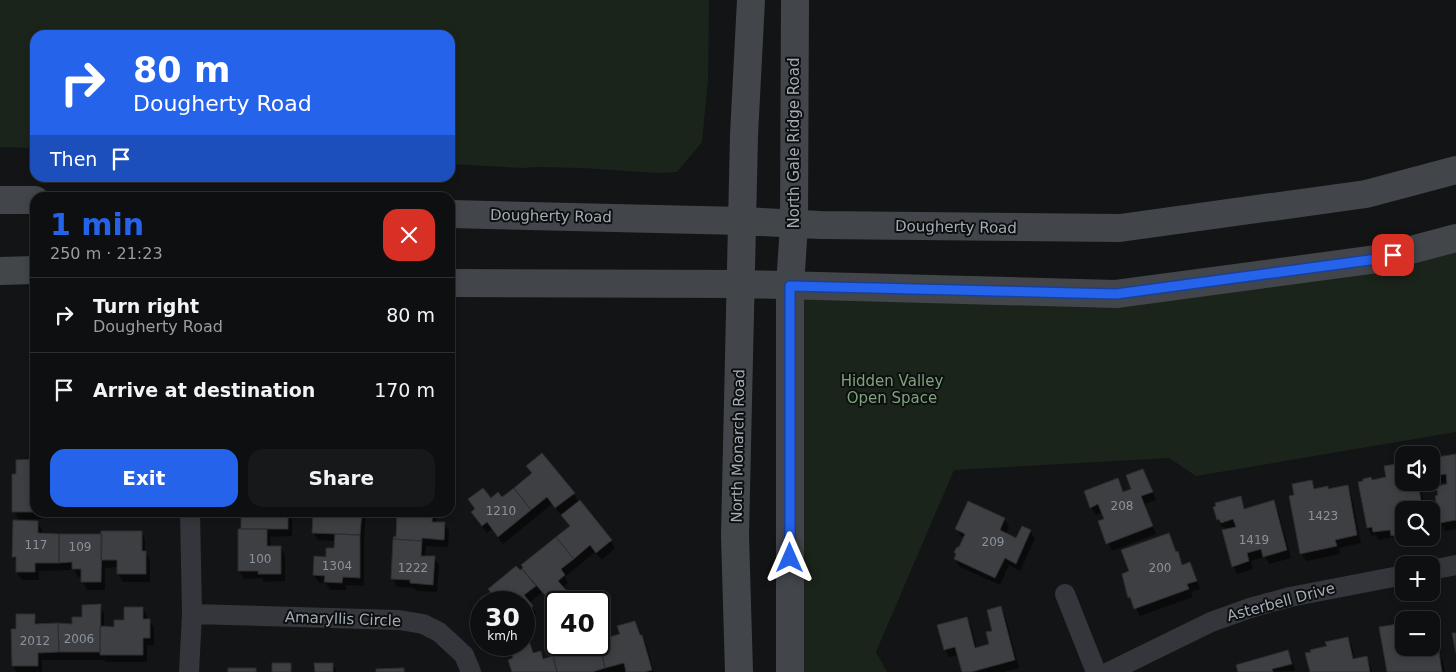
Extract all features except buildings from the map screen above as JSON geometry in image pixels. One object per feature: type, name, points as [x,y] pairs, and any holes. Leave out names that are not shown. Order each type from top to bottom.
[{"type":"main road","points":[[742,221],[744,136],[752,0]]},
{"type":"main road","name":"North Gale Ridge Road","points":[[790,286],[794,225],[795,0]]},
{"type":"main road","name":"Dougherty Road","points":[[455,214],[742,221],[794,225],[1120,228],[1366,194],[1456,170]]},
{"type":"main road","points":[[0,200],[30,200]]},
{"type":"main road","name":"North Monarch Road","points":[[739,672],[736,535],[742,221]]},
{"type":"main road","points":[[455,283],[742,284],[1116,294],[1377,259],[1456,238]]},
{"type":"main road","points":[[0,271],[30,270]]},
{"type":"main road","points":[[790,286],[790,672]]},
{"type":"street","points":[[189,672],[192,614],[190,517]]},
{"type":"street","points":[[1440,569],[1456,566]]},
{"type":"street","name":"Asterbell Drive","points":[[1109,672],[1210,622],[1250,608],[1290,597],[1395,576]]},
{"type":"street","points":[[1065,594],[1096,672]]},
{"type":"street","name":"Amaryllis Circle","points":[[192,614],[399,620],[423,624],[439,632],[464,655],[471,672]]},
{"type":"green space","points":[[0,0],[709,0],[708,81],[702,142],[677,172],[657,173],[583,168],[522,168],[455,164],[455,30],[30,30],[30,148],[0,147]]},
{"type":"green space","name":"Hidden Valley Open Space","points":[[1456,238],[1456,432],[1196,476],[1169,458],[954,470],[876,652],[887,672],[790,672],[790,286],[1116,294]]},
{"type":"route","points":[[790,558],[790,286],[1116,294],[1377,259],[1393,255]]}]
